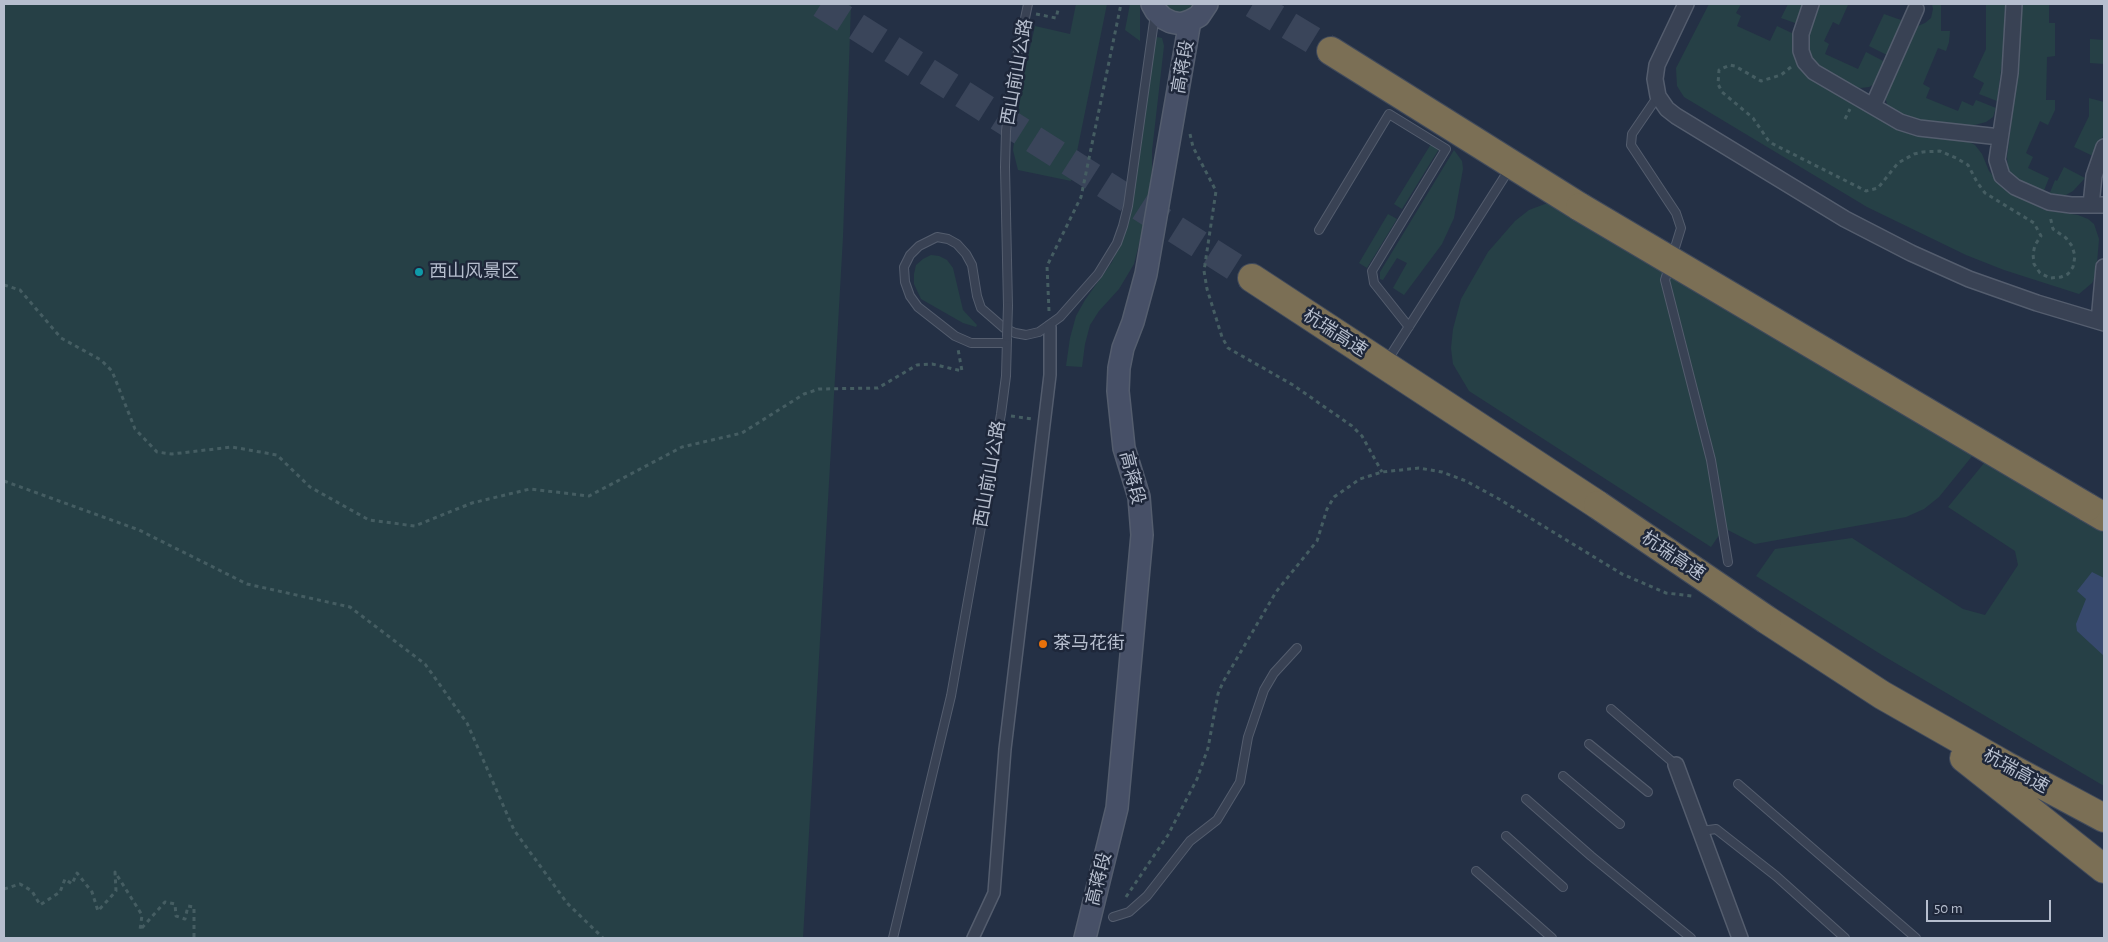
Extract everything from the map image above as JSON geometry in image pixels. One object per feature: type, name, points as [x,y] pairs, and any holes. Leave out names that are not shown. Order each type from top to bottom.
[{"type":"highway","points":[[1331,50],[1580,207],[2104,516]]},
{"type":"highway","name":"杭瑞高速","points":[[1252,278],[1598,505],[1882,695],[2005,765],[2104,818]]},
{"type":"highway","points":[[1882,695],[2104,869]]},
{"type":"main road","points":[[1154,8],[1163,18],[1181,24],[1199,16],[1206,4]]},
{"type":"main road","name":"高蒋段","points":[[1085,938],[1117,808],[1142,535],[1139,497],[1124,448],[1118,391],[1119,368],[1123,348],[1133,322],[1146,274],[1190,21]]},
{"type":"street","points":[[1686,4],[1656,65],[1655,79],[1658,96],[1667,109],[1676,116],[1845,219],[1911,253],[1968,279],[2101,322],[2104,267]]},
{"type":"street","points":[[1811,4],[1801,34],[1801,51],[1804,59],[1814,72],[1900,122],[1919,128],[2000,137]]},
{"type":"street","points":[[2014,4],[2010,73],[1997,160],[2002,176],[2015,188],[2049,202],[2098,205],[2094,176],[2104,147]]},
{"type":"street","points":[[1873,106],[1916,9]]},
{"type":"street","points":[[973,938],[994,893],[1005,749],[1050,375],[1050,326]]},
{"type":"street","points":[[1676,765],[1740,938]]},
{"type":"lane","name":"西山前山公路","points":[[893,938],[951,696],[1001,414],[1006,376],[1008,306],[1006,131],[1012,80],[1028,8]]},
{"type":"lane","points":[[1007,340],[971,342],[956,336],[918,306],[910,296],[905,282],[904,267],[910,255],[919,246],[937,238],[953,242],[966,254],[972,265],[981,308],[994,320],[1015,333],[1026,335],[1039,332],[1050,326],[1060,317],[1098,274],[1117,243],[1123,226],[1128,206],[1154,8]]},
{"type":"lane","points":[[1658,96],[1632,134],[1631,145],[1676,213],[1681,228],[1665,280],[1711,460],[1728,562]]},
{"type":"lane","points":[[1319,230],[1389,114],[1446,149],[1372,271],[1374,283],[1409,328]]},
{"type":"lane","points":[[1385,365],[1513,165]]},
{"type":"lane","points":[[1672,256],[2104,516]]},
{"type":"lane","points":[[1113,916],[1129,912],[1147,896],[1190,842],[1217,820],[1240,782],[1248,737],[1264,690],[1274,674],[1297,648]]},
{"type":"lane","points":[[1611,709],[1676,765]]},
{"type":"lane","points":[[1590,744],[1648,792]]},
{"type":"lane","points":[[1563,776],[1620,824]]},
{"type":"lane","points":[[1738,784],[1916,938]]},
{"type":"lane","points":[[1526,799],[1690,938]]},
{"type":"lane","points":[[1701,831],[1716,829],[1776,876],[1845,938]]},
{"type":"lane","points":[[1506,836],[1563,887]]},
{"type":"lane","points":[[1476,870],[1552,938]]},
{"type":"path","points":[[1050,326],[1047,266],[1081,198],[1121,4]]},
{"type":"path","points":[[1028,8],[1056,18],[1058,10]]},
{"type":"path","points":[[1804,59],[1781,75],[1760,81],[1735,66],[1724,66],[1719,70],[1718,84],[1722,92],[1753,118],[1768,140],[1773,144],[1866,191],[1872,191],[1882,184],[1898,163],[1923,152],[1940,152],[1968,165],[1985,193],[2034,223],[2041,236],[2035,245],[2033,254],[2034,264],[2040,273],[2050,278],[2068,274],[2073,267],[2075,256],[2072,246],[2066,238],[2053,229],[2049,202]]},
{"type":"path","points":[[1172,128],[1190,134],[1193,147],[1216,191],[1204,271],[1207,288],[1222,337],[1228,348],[1293,385],[1352,426],[1362,436],[1382,472]]},
{"type":"path","points":[[4,285],[20,290],[61,338],[101,360],[112,371],[135,429],[157,452],[172,454],[232,447],[277,455],[310,487],[369,520],[415,526],[472,503],[530,489],[590,496],[682,447],[742,433],[804,394],[819,389],[878,388],[917,365],[932,364],[962,371],[956,336]]},
{"type":"path","points":[[1001,414],[1044,421]]},
{"type":"path","points":[[1113,916],[1168,835],[1193,787],[1208,748],[1218,694],[1223,682],[1276,592],[1318,541],[1327,509],[1334,497],[1360,479],[1382,472],[1419,468],[1442,472],[1466,481],[1499,499],[1622,574],[1666,593],[1694,596]]},
{"type":"path","points":[[4,481],[139,530],[247,584],[350,607],[425,664],[467,723],[514,830],[567,903],[603,938]]},
{"type":"path","points":[[4,889],[20,884],[32,891],[40,905],[60,892],[65,879],[72,884],[77,873],[92,892],[98,911],[116,891],[115,872],[142,915],[140,930],[165,902],[175,904],[176,916],[185,919],[188,906],[194,907],[194,938]]},
{"type":"green space","points":[[4,4],[851,4],[843,237],[803,938],[4,938]]},
{"type":"green space","points":[[1076,4],[1107,4],[1071,181],[1018,170],[1013,150],[1022,83],[1035,26],[1070,34]]},
{"type":"green space","points":[[1130,4],[1140,4],[1140,41],[1125,30]]},
{"type":"green space","points":[[1162,4],[1196,4],[1192,9],[1180,14],[1173,13]]},
{"type":"green space","points":[[1709,4],[1741,4],[1736,13],[1741,16],[1737,26],[1770,41],[1777,26],[1796,35],[1796,59],[1895,127],[1968,141],[1975,145],[1982,154],[1989,171],[1996,179],[2021,198],[2045,210],[2078,215],[2088,219],[2094,224],[2099,239],[2096,275],[2092,283],[2079,294],[2004,270],[1966,255],[1867,207],[1684,97],[1677,86],[1676,68]]},
{"type":"green space","points":[[1788,4],[1803,4],[1798,24],[1781,18]]},
{"type":"green space","points":[[1817,4],[1848,5],[1839,25],[1833,22],[1824,41],[1829,44],[1825,54],[1858,69],[1866,52],[1887,63],[1878,82],[1869,87],[1860,88],[1850,85],[1813,63],[1809,57],[1805,39]]},
{"type":"green space","points":[[1932,4],[1941,4],[1941,31],[1950,31],[1946,51],[1938,48],[1923,84],[1930,88],[1926,98],[1958,111],[1962,101],[1973,106],[1976,100],[1996,108],[1993,117],[1986,122],[1971,126],[1918,122],[1902,117],[1888,107],[1884,94],[1913,28],[1931,18]]},
{"type":"green space","points":[[1986,4],[2005,4],[2003,55],[1997,101],[1979,94],[1984,83],[1973,77],[1986,49]]},
{"type":"green space","points":[[2021,4],[2049,4],[2049,23],[2055,23],[2055,56],[2047,57],[2046,100],[2055,100],[2055,110],[2048,125],[2040,121],[2026,153],[2033,157],[2028,168],[2049,178],[2043,193],[2015,179],[2008,169],[2007,157],[2019,60]]},
{"type":"green space","points":[[1884,14],[1901,20],[1903,25],[1889,56],[1869,46]]},
{"type":"green space","points":[[1157,37],[1162,38],[1164,46],[1152,151],[1152,170],[1145,220],[1134,264],[1119,289],[1099,311],[1090,325],[1082,367],[1066,366],[1070,338],[1076,316],[1112,262],[1125,231],[1154,42]]},
{"type":"green space","points":[[2090,39],[2104,40],[2104,64],[2090,63]]},
{"type":"green space","points":[[2089,98],[2104,102],[2104,133],[2095,157],[2074,147],[2089,116]]},
{"type":"green space","points":[[1431,144],[1439,149],[1402,209],[1394,204]]},
{"type":"green space","points":[[1454,150],[1462,161],[1463,169],[1454,218],[1442,244],[1404,295],[1393,288],[1407,263],[1397,258],[1383,280],[1380,279],[1380,272]]},
{"type":"green space","points":[[2064,167],[2085,178],[2073,191],[2066,195],[2059,197],[2049,195],[2055,180],[2057,181]]},
{"type":"green space","points":[[1555,203],[1973,455],[1939,497],[1924,509],[1906,517],[1755,544],[1724,528],[1711,547],[1469,391],[1453,364],[1451,348],[1453,329],[1461,299],[1488,252],[1515,221],[1529,210],[1545,204]]},
{"type":"green space","points":[[1388,214],[1397,219],[1367,268],[1359,263]]},
{"type":"green space","points":[[931,255],[947,260],[953,268],[963,310],[977,325],[976,327],[963,323],[921,299],[914,284],[916,265]]},
{"type":"green space","points":[[1985,462],[2104,533],[2104,786],[1882,655],[1756,576],[1775,549],[1852,538],[1963,609],[1985,615],[2018,565],[2015,551],[1948,507]]},
{"type":"water","points":[[2092,572],[2104,578],[2104,656],[2077,631],[2076,624],[2086,599],[2077,591]]},
{"type":"tunnel","points":[[821,4],[1252,278]]},
{"type":"tunnel","points":[[1253,4],[1331,51]]},
{"type":"place","name":"西山风景区","points":[[419,272]]},
{"type":"place","name":"茶马花街","points":[[1043,644]]}]
